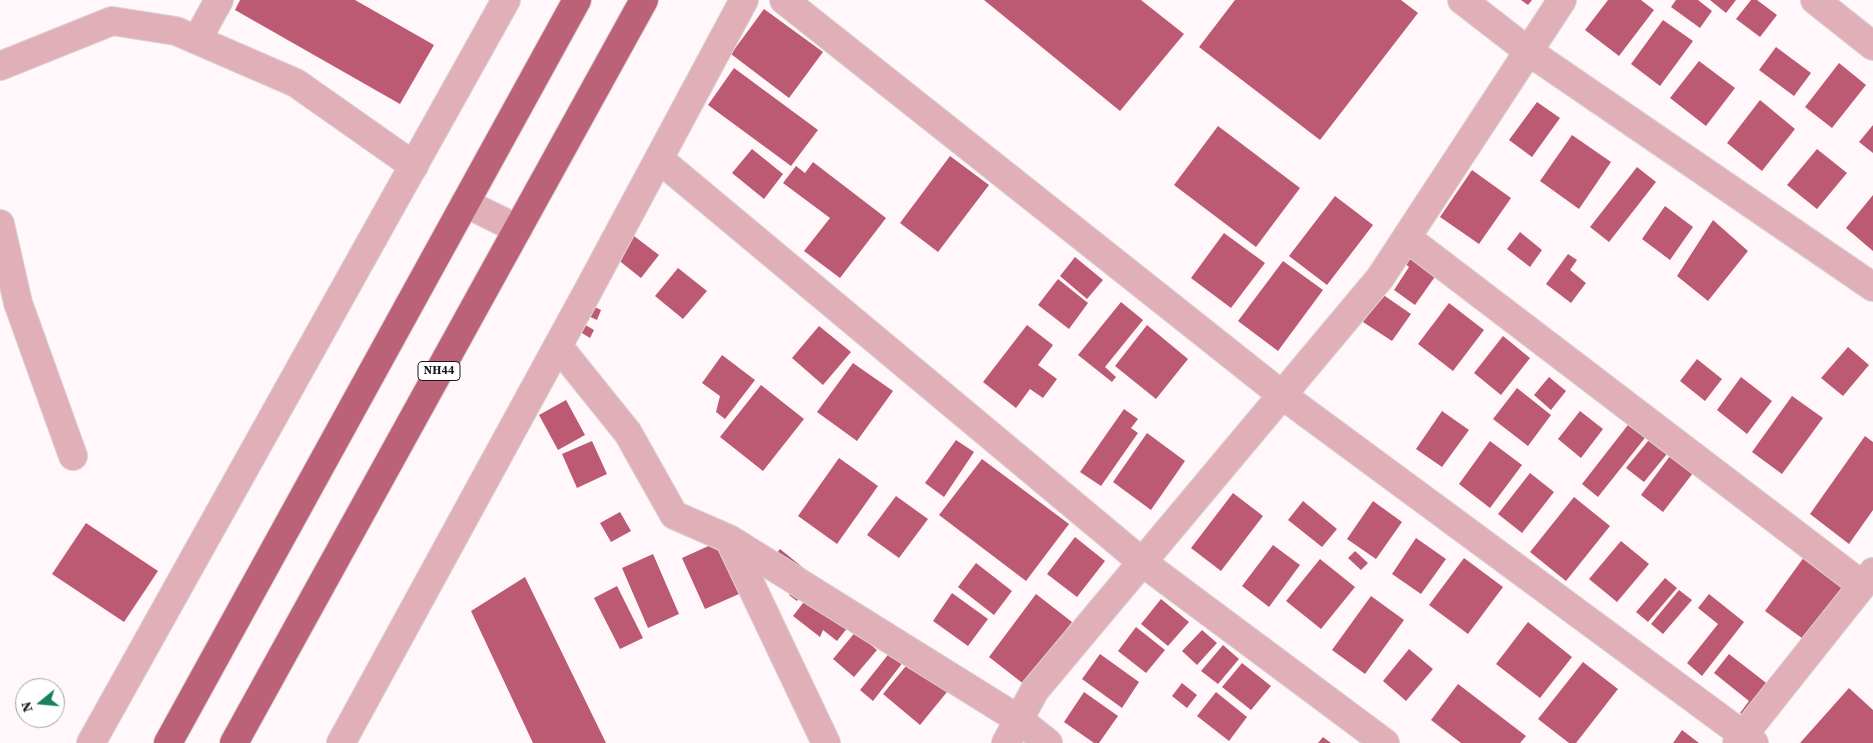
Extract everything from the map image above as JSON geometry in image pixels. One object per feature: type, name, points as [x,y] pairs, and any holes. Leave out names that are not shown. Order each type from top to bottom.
[{"type":"highway","points":[[168,743],[577,0]]},
{"type":"highway","name":"NH44","points":[[234,743],[644,0]]},
{"type":"street","points":[[196,40],[219,0]]},
{"type":"street","points":[[91,743],[506,0]]},
{"type":"street","points":[[341,743],[744,0]]},
{"type":"street","points":[[784,0],[1282,395],[1745,740],[1868,578],[1407,238]]},
{"type":"street","points":[[1462,0],[1528,51],[1873,287]]},
{"type":"street","points":[[1006,743],[1035,690],[1380,278],[1562,0]]},
{"type":"street","points":[[1815,0],[1873,46]]},
{"type":"street","points":[[0,66],[110,11],[176,31],[296,83],[414,166]]},
{"type":"street","points":[[659,159],[1142,562],[1385,743]]},
{"type":"street","points":[[466,203],[518,229]]},
{"type":"street","points":[[0,224],[18,303],[73,456]]},
{"type":"street","points":[[558,346],[628,433],[674,515],[728,539],[1018,719],[1048,743]]},
{"type":"street","points":[[728,539],[826,743]]},
{"type":"building","points":[[240,0],[355,0],[434,45],[400,104],[235,10]]},
{"type":"building","points":[[984,0],[1141,0],[1184,34],[1120,111]]},
{"type":"building","points":[[1235,0],[1401,0],[1418,13],[1320,140],[1199,47]]},
{"type":"building","points":[[1521,0],[1532,0],[1528,5]]},
{"type":"building","points":[[1608,0],[1641,0],[1654,10],[1619,56],[1585,30]]},
{"type":"building","points":[[1676,0],[1698,0],[1712,11],[1700,28],[1671,7]]},
{"type":"building","points":[[1710,0],[1736,0],[1726,13]]},
{"type":"building","points":[[1751,0],[1757,0],[1777,15],[1760,37],[1736,19]]},
{"type":"building","points":[[764,9],[823,52],[789,98],[731,54]]},
{"type":"building","points":[[1663,20],[1693,41],[1660,86],[1631,64]]},
{"type":"building","points":[[1776,47],[1811,73],[1794,96],[1759,70]]},
{"type":"building","points":[[1699,61],[1735,88],[1706,126],[1670,98]]},
{"type":"building","points":[[1839,63],[1866,85],[1832,128],[1805,107]]},
{"type":"building","points":[[734,68],[818,130],[791,166],[708,105]]},
{"type":"building","points":[[1760,100],[1795,129],[1762,171],[1727,143]]},
{"type":"building","points":[[1537,102],[1560,118],[1532,157],[1509,140]]},
{"type":"building","points":[[1873,125],[1873,153],[1859,142]]},
{"type":"building","points":[[1218,126],[1300,188],[1256,247],[1174,185]]},
{"type":"building","points":[[1572,135],[1611,162],[1579,209],[1540,181]]},
{"type":"building","points":[[752,149],[783,174],[764,199],[732,173]]},
{"type":"building","points":[[1817,149],[1847,173],[1817,209],[1787,185]]},
{"type":"building","points":[[950,156],[989,185],[938,252],[900,223]]},
{"type":"building","points":[[813,162],[886,218],[840,278],[804,251],[830,218],[783,183],[796,166],[805,173]]},
{"type":"building","points":[[1637,167],[1656,182],[1609,242],[1590,227]]},
{"type":"building","points":[[1472,170],[1511,198],[1479,244],[1440,217]]},
{"type":"building","points":[[1873,195],[1873,251],[1846,228]]},
{"type":"building","points":[[1335,196],[1373,225],[1327,285],[1289,256]]},
{"type":"building","points":[[1665,206],[1693,227],[1670,260],[1642,239]]},
{"type":"building","points":[[1713,220],[1748,251],[1708,301],[1677,276]]},
{"type":"building","points":[[1520,232],[1542,250],[1530,267],[1507,249]]},
{"type":"building","points":[[630,233],[659,255],[641,278],[612,255]]},
{"type":"building","points":[[1224,233],[1265,263],[1231,308],[1191,278]]},
{"type":"building","points":[[1406,248],[1439,271],[1415,305],[1394,290],[1409,267],[1398,258]]},
{"type":"building","points":[[1568,254],[1577,260],[1570,270],[1586,283],[1571,303],[1546,284]]},
{"type":"building","points":[[1075,257],[1103,280],[1087,299],[1060,276]]},
{"type":"building","points":[[1283,261],[1323,290],[1278,351],[1238,321]]},
{"type":"building","points":[[678,268],[707,291],[683,319],[655,296]]},
{"type":"building","points":[[1058,279],[1088,303],[1069,329],[1038,305]]},
{"type":"building","points":[[1382,294],[1411,314],[1392,341],[1363,322]]},
{"type":"building","points":[[1121,302],[1143,320],[1105,367],[1116,377],[1112,382],[1078,355]]},
{"type":"building","points":[[1449,303],[1484,330],[1453,371],[1418,344]]},
{"type":"building","points":[[589,304],[601,310],[597,320],[584,314]]},
{"type":"building","points":[[582,323],[594,330],[590,338],[577,330]]},
{"type":"building","points":[[1027,325],[1053,345],[1038,365],[1057,379],[1043,398],[1030,389],[1016,408],[983,382]]},
{"type":"building","points":[[1147,325],[1188,359],[1156,399],[1115,366]]},
{"type":"building","points":[[819,326],[851,352],[823,385],[792,358]]},
{"type":"building","points":[[1503,336],[1530,358],[1501,395],[1474,373]]},
{"type":"building","points":[[1848,347],[1869,365],[1843,396],[1821,378]]},
{"type":"building","points":[[722,355],[755,380],[725,419],[716,412],[720,396],[702,383]]},
{"type":"building","points":[[1697,359],[1722,379],[1705,401],[1680,381]]},
{"type":"building","points":[[853,363],[893,391],[857,441],[817,412]]},
{"type":"building","points":[[1549,377],[1566,391],[1551,410],[1534,395]]},
{"type":"building","points":[[1741,377],[1772,401],[1747,434],[1717,410]]},
{"type":"building","points":[[761,385],[804,419],[763,471],[720,437]]},
{"type":"building","points":[[1517,388],[1551,415],[1528,446],[1493,419]]},
{"type":"building","points":[[1792,396],[1823,418],[1782,474],[1752,452]]},
{"type":"building","points":[[566,400],[585,435],[558,450],[539,415]]},
{"type":"building","points":[[1124,409],[1138,419],[1131,428],[1138,433],[1101,486],[1080,472]]},
{"type":"building","points":[[1442,411],[1469,430],[1442,467],[1416,449]]},
{"type":"building","points":[[1580,411],[1603,429],[1581,458],[1558,439]]},
{"type":"building","points":[[1631,421],[1648,434],[1598,497],[1582,484]]},
{"type":"building","points":[[1147,433],[1185,461],[1151,510],[1113,482]]},
{"type":"building","points":[[1653,435],[1671,449],[1644,482],[1626,468]]},
{"type":"building","points":[[1865,436],[1873,442],[1873,510],[1849,544],[1810,514]]},
{"type":"building","points":[[956,440],[974,452],[944,497],[925,483]]},
{"type":"building","points":[[592,441],[607,474],[577,488],[562,454]]},
{"type":"building","points":[[1490,441],[1522,465],[1490,508],[1459,484]]},
{"type":"building","points":[[1670,456],[1693,473],[1663,512],[1641,495]]},
{"type":"building","points":[[839,458],[878,486],[837,544],[798,516]]},
{"type":"building","points":[[982,459],[1069,524],[1026,581],[939,515]]},
{"type":"building","points":[[1530,473],[1554,492],[1522,533],[1498,514]]},
{"type":"building","points":[[1233,493],[1263,516],[1221,571],[1191,548]]},
{"type":"building","points":[[896,496],[928,519],[899,558],[867,535]]},
{"type":"building","points":[[1574,497],[1610,526],[1566,581],[1530,552]]},
{"type":"building","points":[[1303,501],[1337,529],[1322,547],[1288,520]]},
{"type":"building","points":[[1373,501],[1402,522],[1376,559],[1347,539]]},
{"type":"building","points":[[620,512],[631,531],[611,542],[600,523]]},
{"type":"building","points":[[86,523],[158,571],[124,622],[52,574]]},
{"type":"building","points":[[1075,537],[1105,561],[1077,597],[1047,574]]},
{"type":"building","points":[[1416,538],[1446,559],[1421,594],[1392,574]]},
{"type":"building","points":[[1621,541],[1649,564],[1617,602],[1589,579]]},
{"type":"building","points":[[715,543],[739,594],[705,609],[682,558]]},
{"type":"building","points":[[1273,545],[1300,565],[1269,607],[1242,586]]},
{"type":"building","points":[[780,549],[806,570],[806,574],[814,580],[797,601],[789,595],[797,586],[772,559]]},
{"type":"building","points":[[1355,551],[1368,563],[1361,570],[1348,558]]},
{"type":"building","points":[[1807,553],[1852,587],[1810,644],[1765,611]]},
{"type":"building","points":[[653,554],[679,614],[648,628],[622,568]]},
{"type":"building","points":[[1464,558],[1503,587],[1468,634],[1429,605]]},
{"type":"building","points":[[1320,559],[1355,587],[1321,629],[1286,601]]},
{"type":"building","points":[[976,563],[1012,591],[994,615],[958,587]]},
{"type":"building","points":[[525,577],[606,743],[533,743],[471,611]]},
{"type":"building","points":[[1665,578],[1677,588],[1648,622],[1636,612]]},
{"type":"building","points":[[817,585],[856,617],[837,641],[823,630],[820,637],[793,616]]},
{"type":"building","points":[[617,586],[643,638],[620,649],[594,598]]},
{"type":"building","points":[[1679,590],[1692,600],[1663,634],[1651,624]]},
{"type":"building","points":[[952,593],[988,619],[968,646],[933,621]]},
{"type":"building","points":[[1036,594],[1072,622],[1025,685],[989,657]]},
{"type":"building","points":[[1709,594],[1744,622],[1702,676],[1687,663],[1718,624],[1698,608]]},
{"type":"building","points":[[1371,596],[1404,620],[1365,674],[1332,650]]},
{"type":"building","points":[[1161,599],[1189,622],[1168,646],[1141,624]]},
{"type":"building","points":[[1528,622],[1572,657],[1540,698],[1496,664]]},
{"type":"building","points":[[862,624],[877,637],[871,645],[877,650],[854,677],[833,659]]},
{"type":"building","points":[[1136,627],[1165,650],[1146,673],[1118,651]]},
{"type":"building","points":[[1202,630],[1217,643],[1197,665],[1182,651]]},
{"type":"building","points":[[1223,645],[1239,659],[1218,684],[1201,671]]},
{"type":"building","points":[[1409,649],[1433,669],[1406,701],[1383,681]]},
{"type":"building","points":[[891,651],[904,661],[873,701],[860,690]]},
{"type":"building","points":[[1100,654],[1139,682],[1122,708],[1082,679]]},
{"type":"building","points":[[1729,654],[1774,689],[1750,721],[1740,713],[1749,701],[1714,673]]},
{"type":"building","points":[[910,661],[947,692],[920,725],[883,694]]},
{"type":"building","points":[[1583,662],[1618,689],[1576,743],[1569,743],[1538,719]]},
{"type":"building","points":[[1242,663],[1271,686],[1251,710],[1222,687]]},
{"type":"building","points":[[1182,683],[1197,695],[1187,708],[1172,696]]},
{"type":"building","points":[[1458,684],[1526,736],[1520,743],[1461,743],[1431,720]]},
{"type":"building","points":[[1849,688],[1873,710],[1873,743],[1800,743]]},
{"type":"building","points":[[1084,692],[1118,716],[1099,743],[1094,743],[1064,722]]},
{"type":"building","points":[[1216,692],[1247,717],[1229,741],[1197,716]]},
{"type":"building","points":[[1682,730],[1699,743],[1673,743]]},
{"type":"building","points":[[1323,737],[1331,743],[1318,743]]}]
